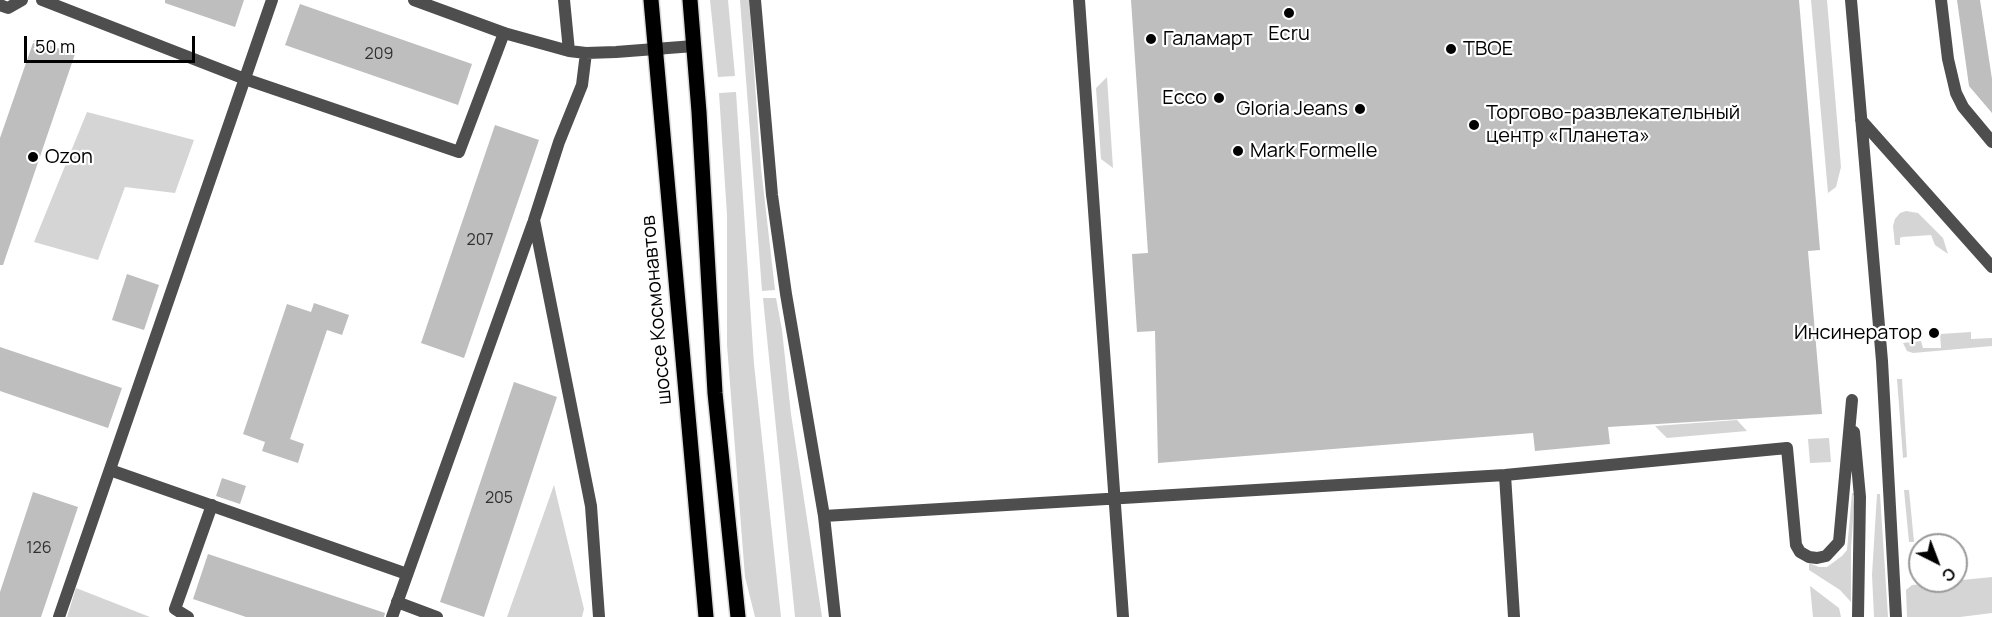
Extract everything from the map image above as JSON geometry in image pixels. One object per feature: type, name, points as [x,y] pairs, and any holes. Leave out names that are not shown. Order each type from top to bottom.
[{"type":"main road","name":"шоссе Космонавтов","points":[[651,0],[706,617]]},
{"type":"main road","points":[[690,0],[715,393],[738,617]]},
{"type":"street","points":[[0,6],[8,8],[22,0]]},
{"type":"street","points":[[42,0],[245,79],[459,152],[504,33]]},
{"type":"street","points":[[59,617],[272,0]]},
{"type":"street","points":[[414,0],[504,33],[569,51],[616,52],[694,46]]},
{"type":"street","points":[[564,0],[569,51]]},
{"type":"street","points":[[755,0],[772,195],[786,294],[824,516],[836,617]]},
{"type":"street","points":[[1079,0],[1123,617]]},
{"type":"street","points":[[1851,0],[1882,361],[1890,546],[1896,617]]},
{"type":"street","points":[[1941,0],[1948,59],[1956,93],[1992,142]]},
{"type":"street","points":[[392,617],[534,220],[559,142],[582,86],[586,53]]},
{"type":"street","points":[[1861,120],[1992,267]]},
{"type":"street","points":[[534,220],[591,506],[599,617]]},
{"type":"street","points":[[824,516],[1505,475],[1787,448],[1796,545],[1800,552],[1817,558],[1826,556],[1839,542],[1852,400],[1860,497],[1858,617]]},
{"type":"street","points":[[110,470],[408,574]]},
{"type":"street","points":[[1505,475],[1514,617]]},
{"type":"street","points":[[188,617],[175,609],[212,506]]},
{"type":"street","points":[[398,602],[436,617]]},
{"type":"shaded area","points":[[710,0],[728,0],[735,76],[718,77]]},
{"type":"shaded area","points":[[740,0],[749,0],[761,168],[775,290],[762,291]]},
{"type":"shaded area","points":[[1811,0],[1827,0],[1841,167],[1836,187],[1828,193]]},
{"type":"shaded area","points":[[1107,77],[1113,168],[1101,159],[1096,88]]},
{"type":"shaded area","points":[[736,92],[754,364],[781,617],[755,617],[745,577],[727,345],[727,215],[719,93]]},
{"type":"shaded area","points":[[87,112],[194,140],[175,193],[125,187],[98,260],[34,242]]},
{"type":"shaded area","points":[[1906,211],[1918,213],[1943,238],[1948,254],[1935,245],[1931,235],[1902,237],[1900,245],[1895,245],[1893,226],[1895,219],[1900,213]]},
{"type":"shaded area","points":[[763,298],[776,298],[782,330],[791,414],[822,617],[795,617]]},
{"type":"shaded area","points":[[1971,332],[1971,339],[1992,338],[1992,346],[1913,353],[1907,351],[1903,343],[1921,341],[1923,348],[1941,348],[1940,334]]},
{"type":"shaded area","points":[[1897,379],[1902,379],[1907,457],[1903,458]]},
{"type":"shaded area","points":[[1737,420],[1747,431],[1667,438],[1655,426]]},
{"type":"shaded area","points":[[1829,438],[1831,462],[1810,463],[1808,439]]},
{"type":"shaded area","points":[[554,485],[584,609],[582,617],[507,617]]},
{"type":"shaded area","points":[[1904,490],[1909,490],[1913,533],[1908,533]]},
{"type":"shaded area","points":[[1852,493],[1855,493],[1851,548],[1851,602],[1840,590],[1809,570],[1809,563],[1827,567],[1847,550]]},
{"type":"shaded area","points":[[1877,494],[1880,494],[1888,617],[1874,617],[1872,575]]},
{"type":"shaded area","points":[[1992,577],[1992,613],[1960,617],[1907,617],[1906,590],[1908,588],[1908,593],[1968,593],[1968,579]]},
{"type":"shaded area","points":[[1810,586],[1839,608],[1841,617],[1813,617]]},
{"type":"shaded area","points":[[76,588],[150,617],[67,617]]},
{"type":"building","points":[[165,0],[244,0],[235,27],[165,3]]},
{"type":"building","name":"Торгово-развлекательный центр «Планета»","points":[[1131,0],[1799,0],[1820,250],[1808,251],[1822,414],[1608,427],[1610,444],[1535,451],[1533,433],[1158,463],[1155,331],[1137,332],[1132,254],[1148,253]]},
{"type":"building","points":[[1957,0],[1980,0],[1992,79],[1992,113],[1969,86]]},
{"type":"building","points":[[300,4],[472,64],[458,105],[285,45]]},
{"type":"building","points":[[34,40],[75,54],[3,265],[0,265],[0,138]]},
{"type":"building","points":[[495,125],[539,140],[464,358],[421,343]]},
{"type":"building","points":[[127,274],[159,285],[144,330],[112,320]]},
{"type":"building","points":[[314,303],[349,315],[342,335],[327,330],[290,439],[304,444],[298,463],[262,451],[265,442],[243,434],[287,304],[311,312]]},
{"type":"building","points":[[0,347],[122,388],[108,428],[0,391]]},
{"type":"building","points":[[514,382],[557,397],[484,617],[440,602]]},
{"type":"building","points":[[222,478],[246,486],[240,504],[216,496]]},
{"type":"building","points":[[33,492],[78,507],[41,617],[0,617],[0,592]]},
{"type":"building","points":[[208,554],[385,613],[384,617],[246,617],[193,599]]},
{"type":"place","name":"Ecru","points":[[1289,13]]},
{"type":"place","name":"Галамарт","points":[[1151,39]]},
{"type":"place","name":"ТВОЕ","points":[[1451,49]]},
{"type":"place","name":"Ecco","points":[[1219,98]]},
{"type":"place","name":"Gloria Jeans","points":[[1360,109]]},
{"type":"place","name":"Торгово-развлекательный центр «Планета»","points":[[1474,125]]},
{"type":"place","name":"Mark Formelle","points":[[1238,151]]},
{"type":"place","name":"Ozon","points":[[33,157]]},
{"type":"place","name":"Инсинератор","points":[[1934,333]]}]
